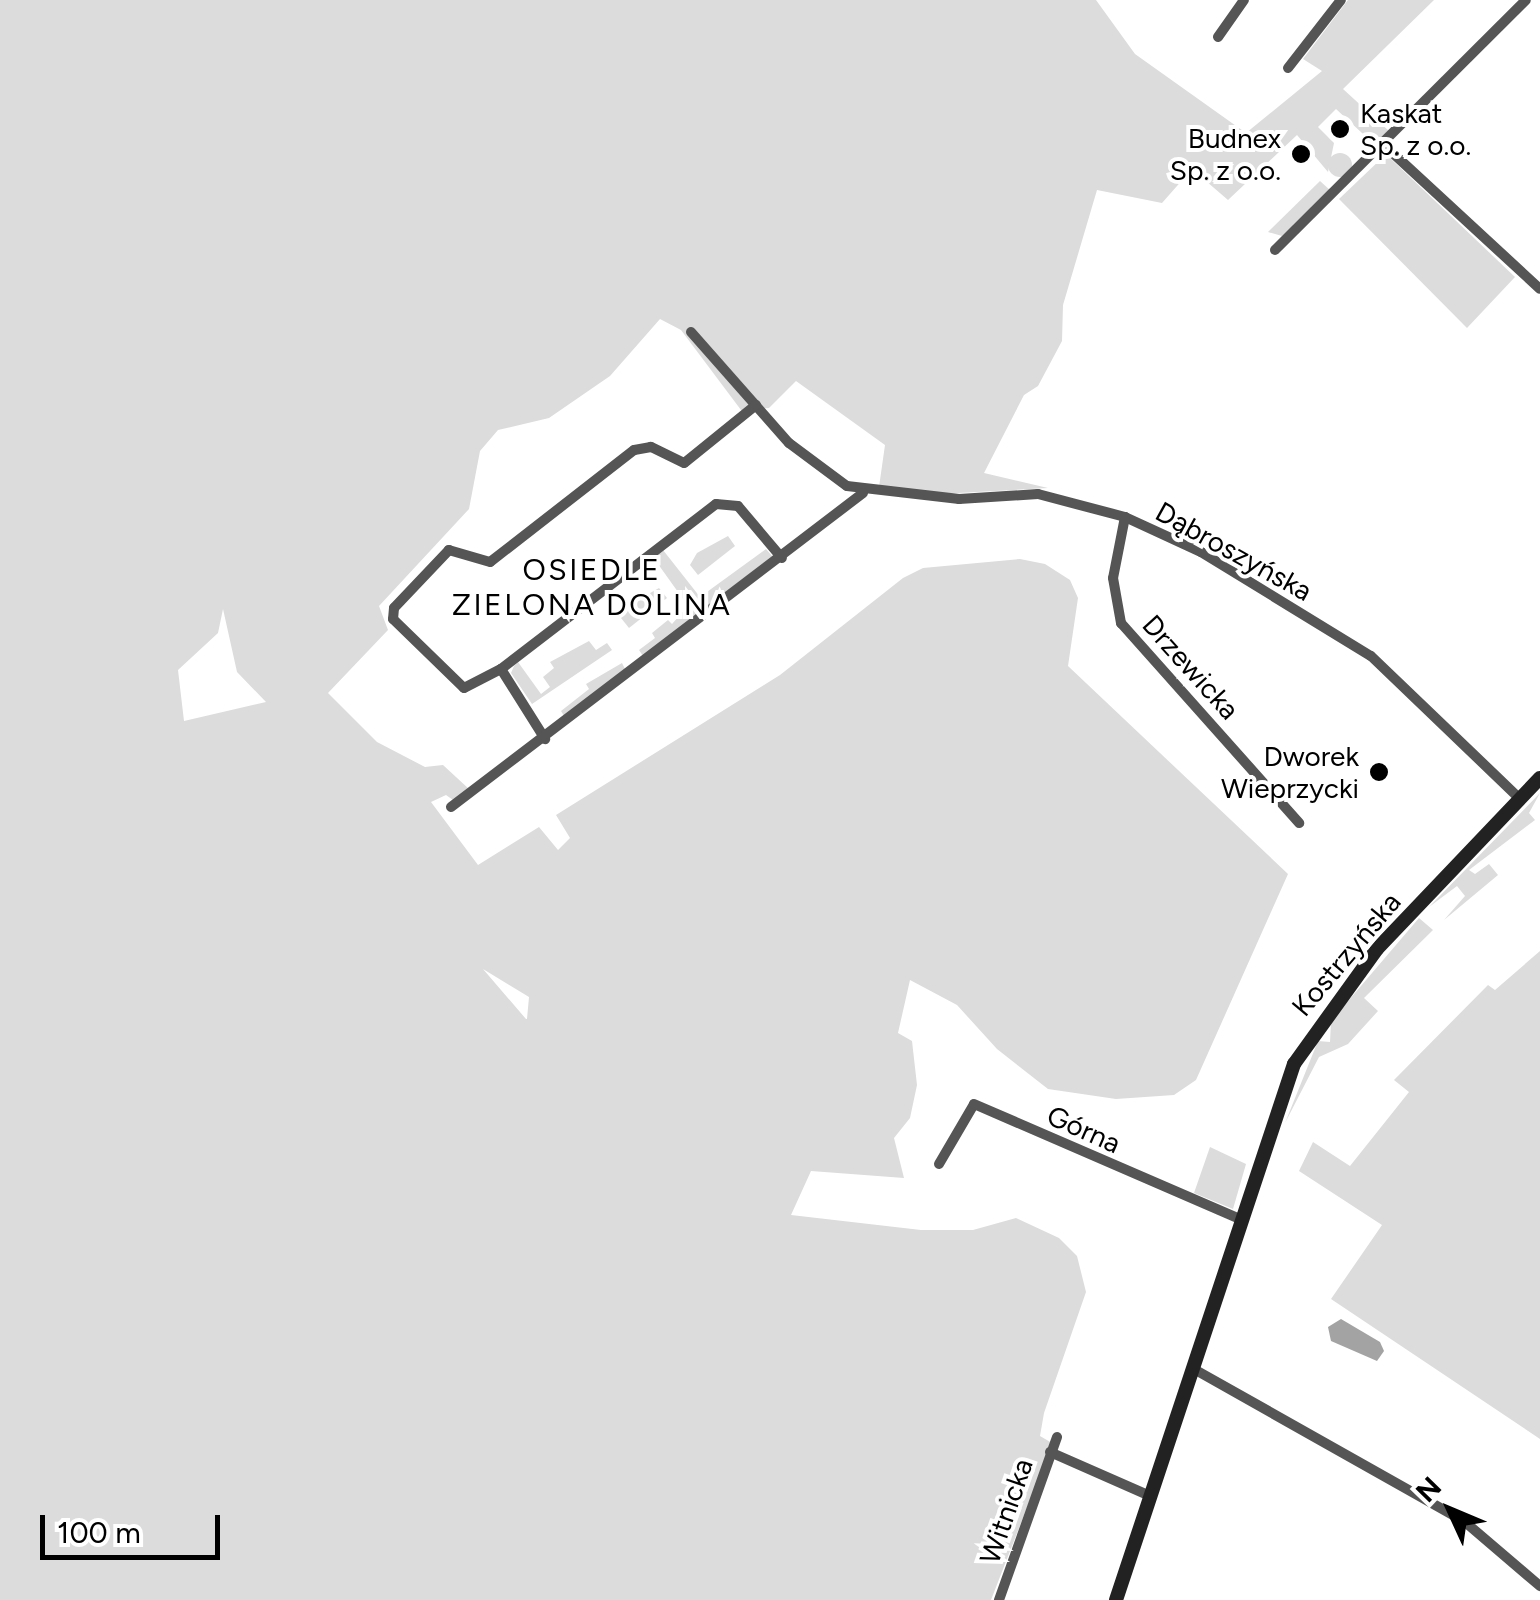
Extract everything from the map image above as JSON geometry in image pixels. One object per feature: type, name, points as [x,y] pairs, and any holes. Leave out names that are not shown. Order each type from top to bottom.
[{"type":"main road","name":"Kostrzyńska","points":[[1116,1600],[1284,1085],[1318,1023],[1377,949],[1540,778]]},
{"type":"street","points":[[1218,38],[1244,0]]},
{"type":"street","points":[[1288,68],[1341,0]]},
{"type":"street","points":[[1505,0],[1517,9]]},
{"type":"street","points":[[1275,250],[1526,0]]},
{"type":"street","points":[[1384,144],[1540,290]]},
{"type":"street","name":"Dąbroszyńska","points":[[690,332],[789,443],[864,493],[959,500],[1038,494],[1125,517],[1201,552],[1372,656],[1520,798]]},
{"type":"street","points":[[756,404],[684,463],[651,447],[634,450],[490,562],[449,550],[394,608],[396,626],[455,684],[476,685],[716,504],[738,506],[782,558]]},
{"type":"street","points":[[451,806],[545,739],[864,493]]},
{"type":"street","name":"Drzewicka","points":[[1125,517],[1113,578],[1121,623],[1299,823]]},
{"type":"street","points":[[501,668],[545,739]]},
{"type":"street","name":"Górna","points":[[940,1164],[974,1104],[1240,1218]]},
{"type":"street","points":[[1192,1368],[1466,1522],[1540,1586]]},
{"type":"street","name":"Witnicka","points":[[999,1600],[1058,1437]]},
{"type":"street","points":[[1050,1452],[1150,1496]]},
{"type":"shaded area","points":[[0,0],[1096,0],[1135,54],[1246,133],[1322,71],[1303,59],[1348,0],[1434,0],[1343,89],[1389,131],[1375,145],[1336,109],[1318,127],[1334,143],[1328,172],[1297,135],[1228,200],[1192,169],[1162,203],[1097,190],[1063,305],[1062,341],[1038,386],[1024,395],[984,473],[1048,488],[940,494],[879,487],[885,445],[796,381],[769,408],[741,410],[681,330],[660,319],[610,376],[549,418],[498,430],[480,451],[469,509],[379,606],[388,630],[328,693],[377,742],[425,767],[443,765],[469,789],[453,800],[446,795],[431,802],[478,865],[539,827],[558,850],[570,838],[556,815],[780,675],[903,578],[923,568],[1020,559],[1045,564],[1070,580],[1078,598],[1068,666],[1288,874],[1196,1080],[1174,1095],[1116,1099],[1048,1089],[997,1049],[957,1005],[910,980],[898,1033],[912,1041],[917,1085],[910,1118],[894,1138],[904,1178],[811,1171],[791,1215],[921,1230],[973,1230],[1016,1218],[1059,1238],[1077,1256],[1086,1292],[1044,1413],[1040,1436],[1052,1443],[991,1600],[0,1600]],"holes":[[[223,609],[237,672],[266,702],[184,721],[178,670],[218,633]],[[483,969],[529,997],[527,1019],[526,1019]]]},
{"type":"shaded area","points":[[1340,153],[1349,156],[1349,174],[1340,177],[1331,174],[1328,165],[1331,156]]},
{"type":"shaded area","points":[[1382,158],[1390,158],[1515,277],[1467,328],[1339,199]]},
{"type":"shaded area","points":[[1320,181],[1331,191],[1282,236],[1268,232]]},
{"type":"shaded area","points":[[728,536],[735,546],[698,575],[690,565],[697,553]]},
{"type":"shaded area","points":[[766,549],[772,556],[643,656],[639,650],[655,638],[652,633],[668,620],[672,624],[688,606],[653,557],[663,550],[700,597]]},
{"type":"shaded area","points":[[659,588],[667,598],[629,628],[621,618],[629,605]]},
{"type":"shaded area","points":[[589,641],[596,650],[607,643],[612,650],[532,704],[511,673],[514,666],[518,662],[541,694],[550,687],[543,677],[554,668],[550,662]]},
{"type":"shaded area","points":[[622,663],[626,671],[564,716],[561,711],[589,689],[586,684]]},
{"type":"shaded area","points":[[1540,793],[1529,813],[1535,820],[1469,870],[1475,874],[1489,864],[1498,875],[1444,920],[1465,896],[1457,886],[1429,907]]},
{"type":"shaded area","points":[[1419,918],[1433,930],[1364,998],[1378,1011],[1348,1044],[1319,1057],[1285,1123],[1318,1041],[1330,1042],[1331,1021]]},
{"type":"shaded area","points":[[1540,951],[1540,1439],[1331,1299],[1382,1225],[1299,1171],[1313,1142],[1350,1166],[1409,1092],[1394,1080],[1488,985],[1495,990]]},
{"type":"shaded area","points":[[1210,1147],[1246,1164],[1233,1209],[1194,1193]]},
{"type":"shaded area","points":[[1341,1319],[1380,1342],[1384,1351],[1377,1361],[1331,1341],[1328,1327]]},
{"type":"place","name":"Kaskat Sp. z o.o.","points":[[1340,129]]},
{"type":"place","name":"Budnex Sp. z o.o.","points":[[1301,154]]},
{"type":"place","name":"Dworek Wieprzycki","points":[[1379,772]]},
{"type":"district","name":"OSIEDLE ZIELONA DOLINA","points":[[592,587]]}]
